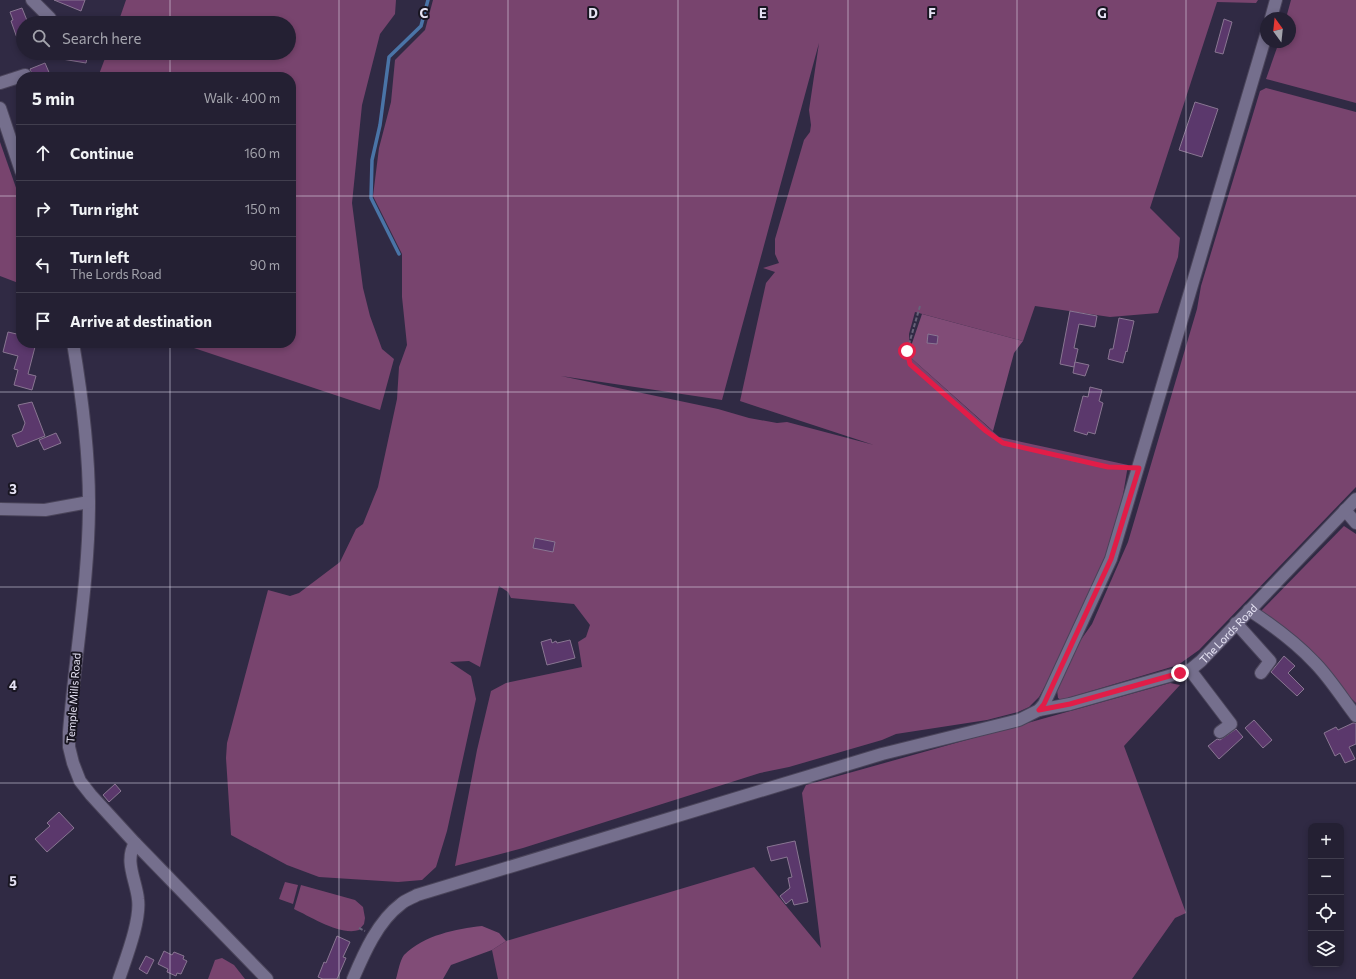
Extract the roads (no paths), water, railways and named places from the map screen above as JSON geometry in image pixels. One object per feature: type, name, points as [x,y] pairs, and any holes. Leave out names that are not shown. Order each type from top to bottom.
[{"type":"street","points":[[32,0],[48,16]]},
{"type":"street","points":[[1273,12],[1276,0]]},
{"type":"street","points":[[1039,710],[1044,704],[1111,559],[1262,48]]},
{"type":"street","points":[[0,83],[16,78]]},
{"type":"street","points":[[0,108],[16,156]]},
{"type":"street","name":"Temple Mills Road","points":[[74,348],[85,428],[89,502],[86,558],[70,716],[69,747],[80,781],[135,843],[267,979]]},
{"type":"street","name":"The Lords Road","points":[[353,979],[375,936],[387,918],[401,903],[417,895],[882,754],[1019,720],[1039,710],[1070,704],[1190,670],[1356,499]]},
{"type":"street","points":[[0,509],[45,510],[89,502]]},
{"type":"street","points":[[1345,510],[1356,523]]},
{"type":"street","points":[[1249,610],[1278,631],[1314,662],[1333,683],[1356,716]]},
{"type":"street","points":[[1236,623],[1270,661],[1261,673]]},
{"type":"street","points":[[1190,670],[1231,724],[1220,732]]},
{"type":"street","points":[[119,979],[138,912],[138,899],[130,865],[130,853],[135,843]]},
{"type":"waterway","points":[[399,254],[371,198],[372,160],[380,125],[389,57],[421,26],[428,0]]}]
